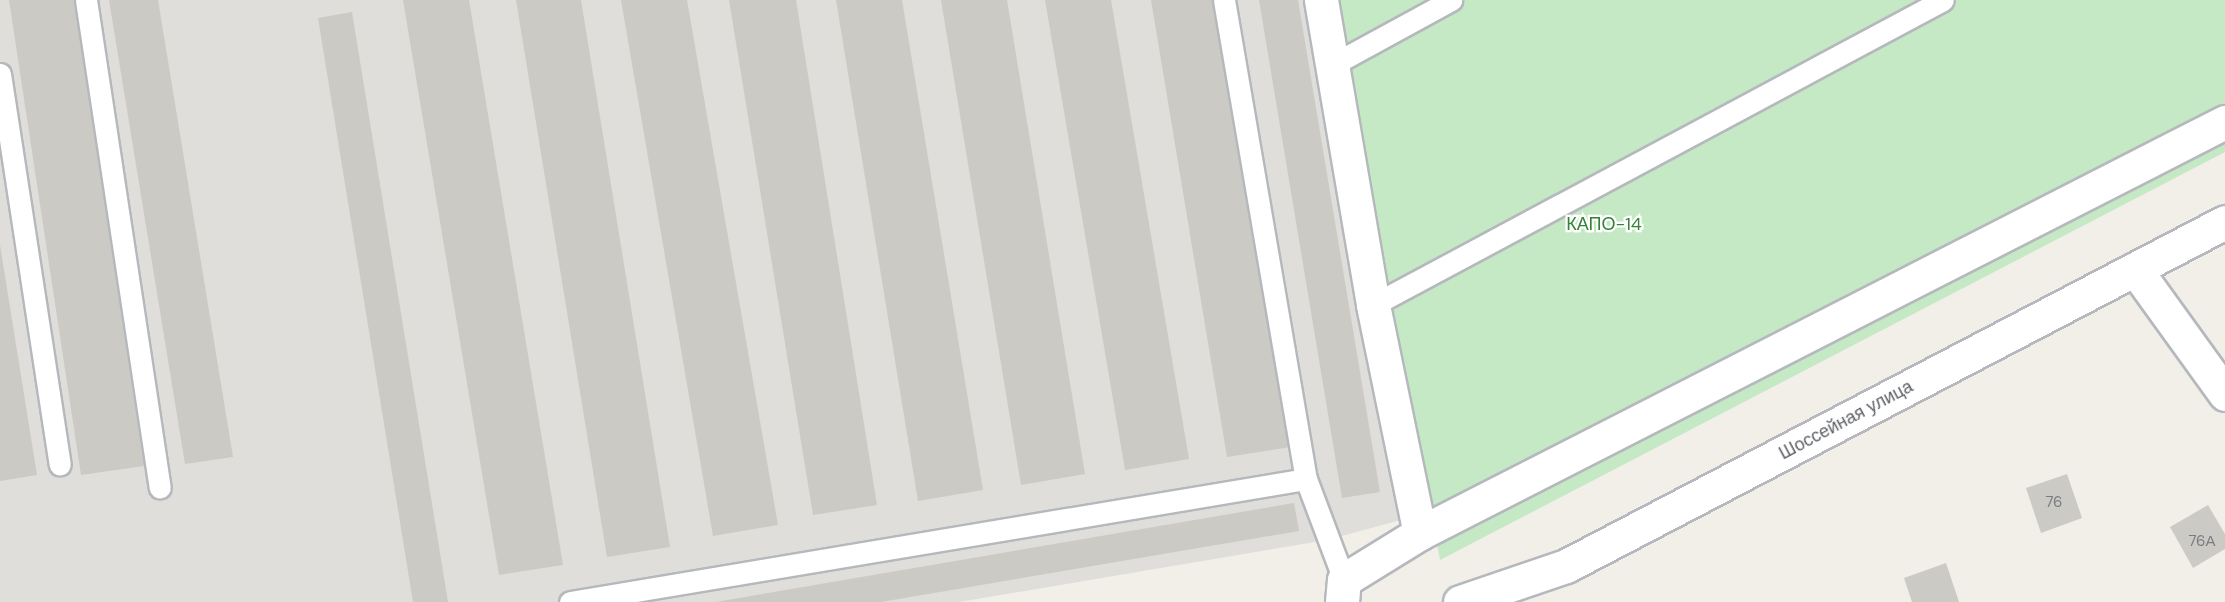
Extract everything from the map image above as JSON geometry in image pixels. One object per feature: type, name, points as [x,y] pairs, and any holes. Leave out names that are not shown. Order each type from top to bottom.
[{"type":"street","points":[[1321,0],[1373,305],[1420,533]]},
{"type":"street","points":[[1343,591],[1420,533],[2225,122]]},
{"type":"street","name":"Шоссейная улица","points":[[1460,602],[1566,566],[2225,222]]},
{"type":"street","points":[[2135,269],[2225,394]]},
{"type":"lane","points":[[86,0],[160,487]]},
{"type":"lane","points":[[1224,0],[1306,479],[1343,591]]},
{"type":"lane","points":[[1332,65],[1451,0]]},
{"type":"lane","points":[[1373,305],[1943,0]]},
{"type":"lane","points":[[0,74],[60,464]]},
{"type":"lane","points":[[570,602],[1306,479]]},
{"type":"shaded area","points":[[0,0],[1309,0],[1401,520],[1327,540],[959,602],[0,602]]},
{"type":"green space","name":"КАПО-14","points":[[1335,0],[2225,0],[2225,152],[1440,560]]},
{"type":"building","points":[[9,0],[74,0],[144,466],[81,475]]},
{"type":"building","points":[[109,0],[158,0],[233,457],[185,464]]},
{"type":"building","points":[[403,0],[469,0],[563,565],[499,575]]},
{"type":"building","points":[[516,0],[581,0],[670,547],[607,557]]},
{"type":"building","points":[[621,0],[687,0],[778,525],[713,536]]},
{"type":"building","points":[[729,0],[796,0],[877,505],[813,515]]},
{"type":"building","points":[[836,0],[902,0],[983,490],[918,501]]},
{"type":"building","points":[[941,0],[1007,0],[1085,474],[1021,485]]},
{"type":"building","points":[[1045,0],[1111,0],[1189,459],[1125,470]]},
{"type":"building","points":[[1151,0],[1217,0],[1291,447],[1227,457]]},
{"type":"building","points":[[1259,0],[1298,0],[1380,492],[1342,498]]},
{"type":"building","points":[[352,12],[448,602],[413,602],[318,18]]},
{"type":"building","points":[[0,245],[37,475],[0,481]]},
{"type":"building","points":[[2067,474],[2082,518],[2041,533],[2026,488]]},
{"type":"building","points":[[1294,503],[1299,531],[881,602],[716,602]]},
{"type":"building","points":[[2208,505],[2225,534],[2225,549],[2193,568],[2170,527]]},
{"type":"building","points":[[1946,563],[1959,602],[1912,602],[1904,578]]}]
